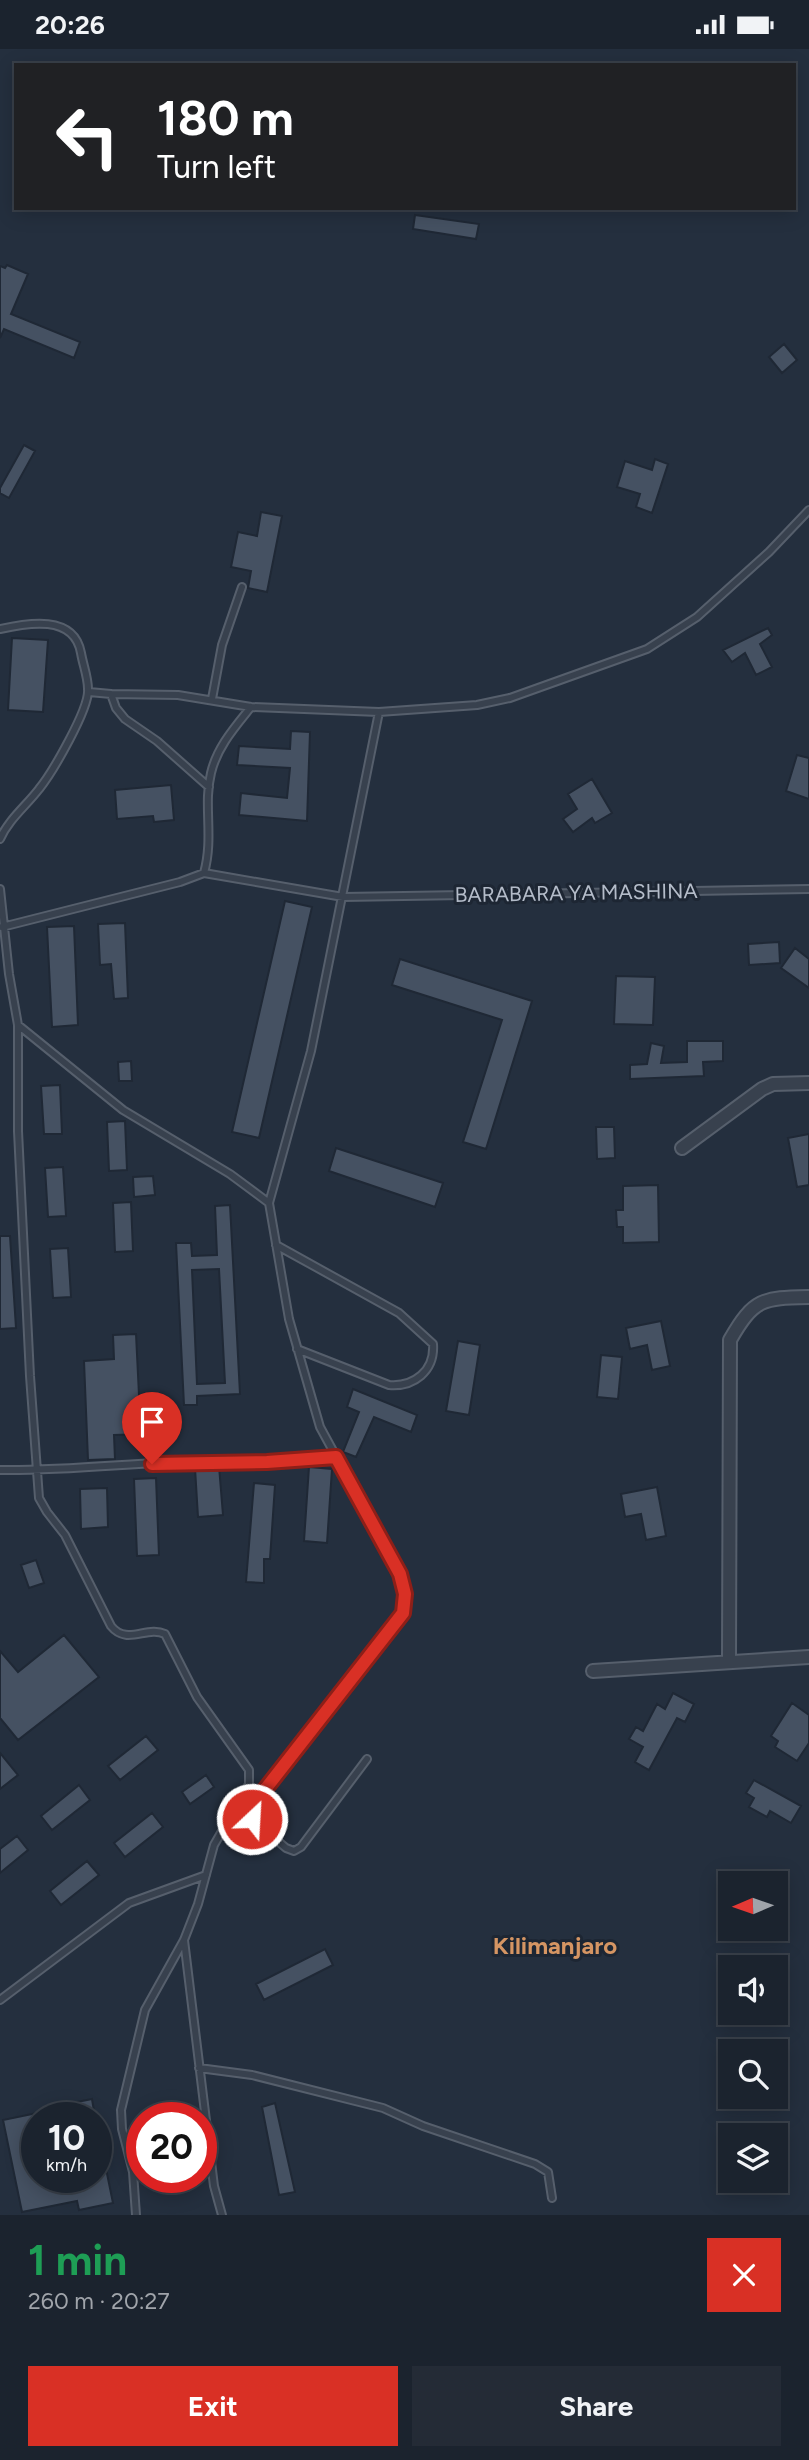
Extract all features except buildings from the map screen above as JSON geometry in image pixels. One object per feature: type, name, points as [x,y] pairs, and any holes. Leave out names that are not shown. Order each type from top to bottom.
[{"type":"street","points":[[682,1148],[762,1089],[773,1084],[809,1083]]},
{"type":"street","points":[[729,1661],[730,1340],[744,1315],[769,1298],[809,1297]]},
{"type":"street","points":[[593,1671],[809,1657]]},
{"type":"lane","points":[[89,692],[178,695],[251,707],[379,712],[477,705],[510,698],[647,649],[697,617],[769,552],[809,509]]},
{"type":"lane","points":[[212,699],[222,645],[242,587]]},
{"type":"lane","points":[[0,629],[35,623],[54,624],[63,628],[80,645],[89,692],[85,706],[56,763],[39,789],[11,819],[0,839]]},
{"type":"lane","points":[[111,694],[116,709],[125,719],[157,741],[209,787]]},
{"type":"lane","points":[[2,927],[204,873],[210,851],[209,787],[215,761],[228,736],[251,707]]},
{"type":"lane","points":[[252,1819],[256,1801],[403,1613],[405,1594],[400,1574],[320,1427],[297,1349],[269,1203],[311,1051],[379,712]]},
{"type":"lane","name":"BARABARA YA MASHINA","points":[[204,873],[342,897],[809,889]]},
{"type":"lane","points":[[0,889],[2,927],[18,1025],[18,1131],[39,1498],[65,1535],[111,1626],[116,1631],[132,1636],[160,1632],[165,1634],[197,1697],[249,1770],[249,1784],[231,1811],[214,1845],[184,1940],[145,2010],[121,2110],[122,2129],[132,2172],[136,2215]]},
{"type":"lane","points":[[18,1025],[123,1110],[230,1174],[269,1203]]},
{"type":"lane","points":[[276,1245],[398,1313],[433,1344],[434,1357],[428,1370],[402,1386],[388,1385],[297,1349]]},
{"type":"lane","points":[[0,1469],[36,1470],[336,1457]]},
{"type":"lane","points":[[231,1811],[252,1819],[286,1848],[294,1851],[301,1847],[367,1759]]},
{"type":"lane","points":[[0,2000],[129,1903],[206,1875]]},
{"type":"lane","points":[[184,1940],[214,2186],[222,2215]]},
{"type":"lane","points":[[199,2068],[252,2075],[383,2108],[423,2126],[535,2164],[548,2172],[552,2198]]},
{"type":"district","name":"Kilimanjaro","points":[[555,1946]]},
{"type":"route","points":[[152,1464],[198,1461],[267,1462],[336,1457],[400,1574],[405,1594],[403,1613],[256,1801],[252,1819]]}]
